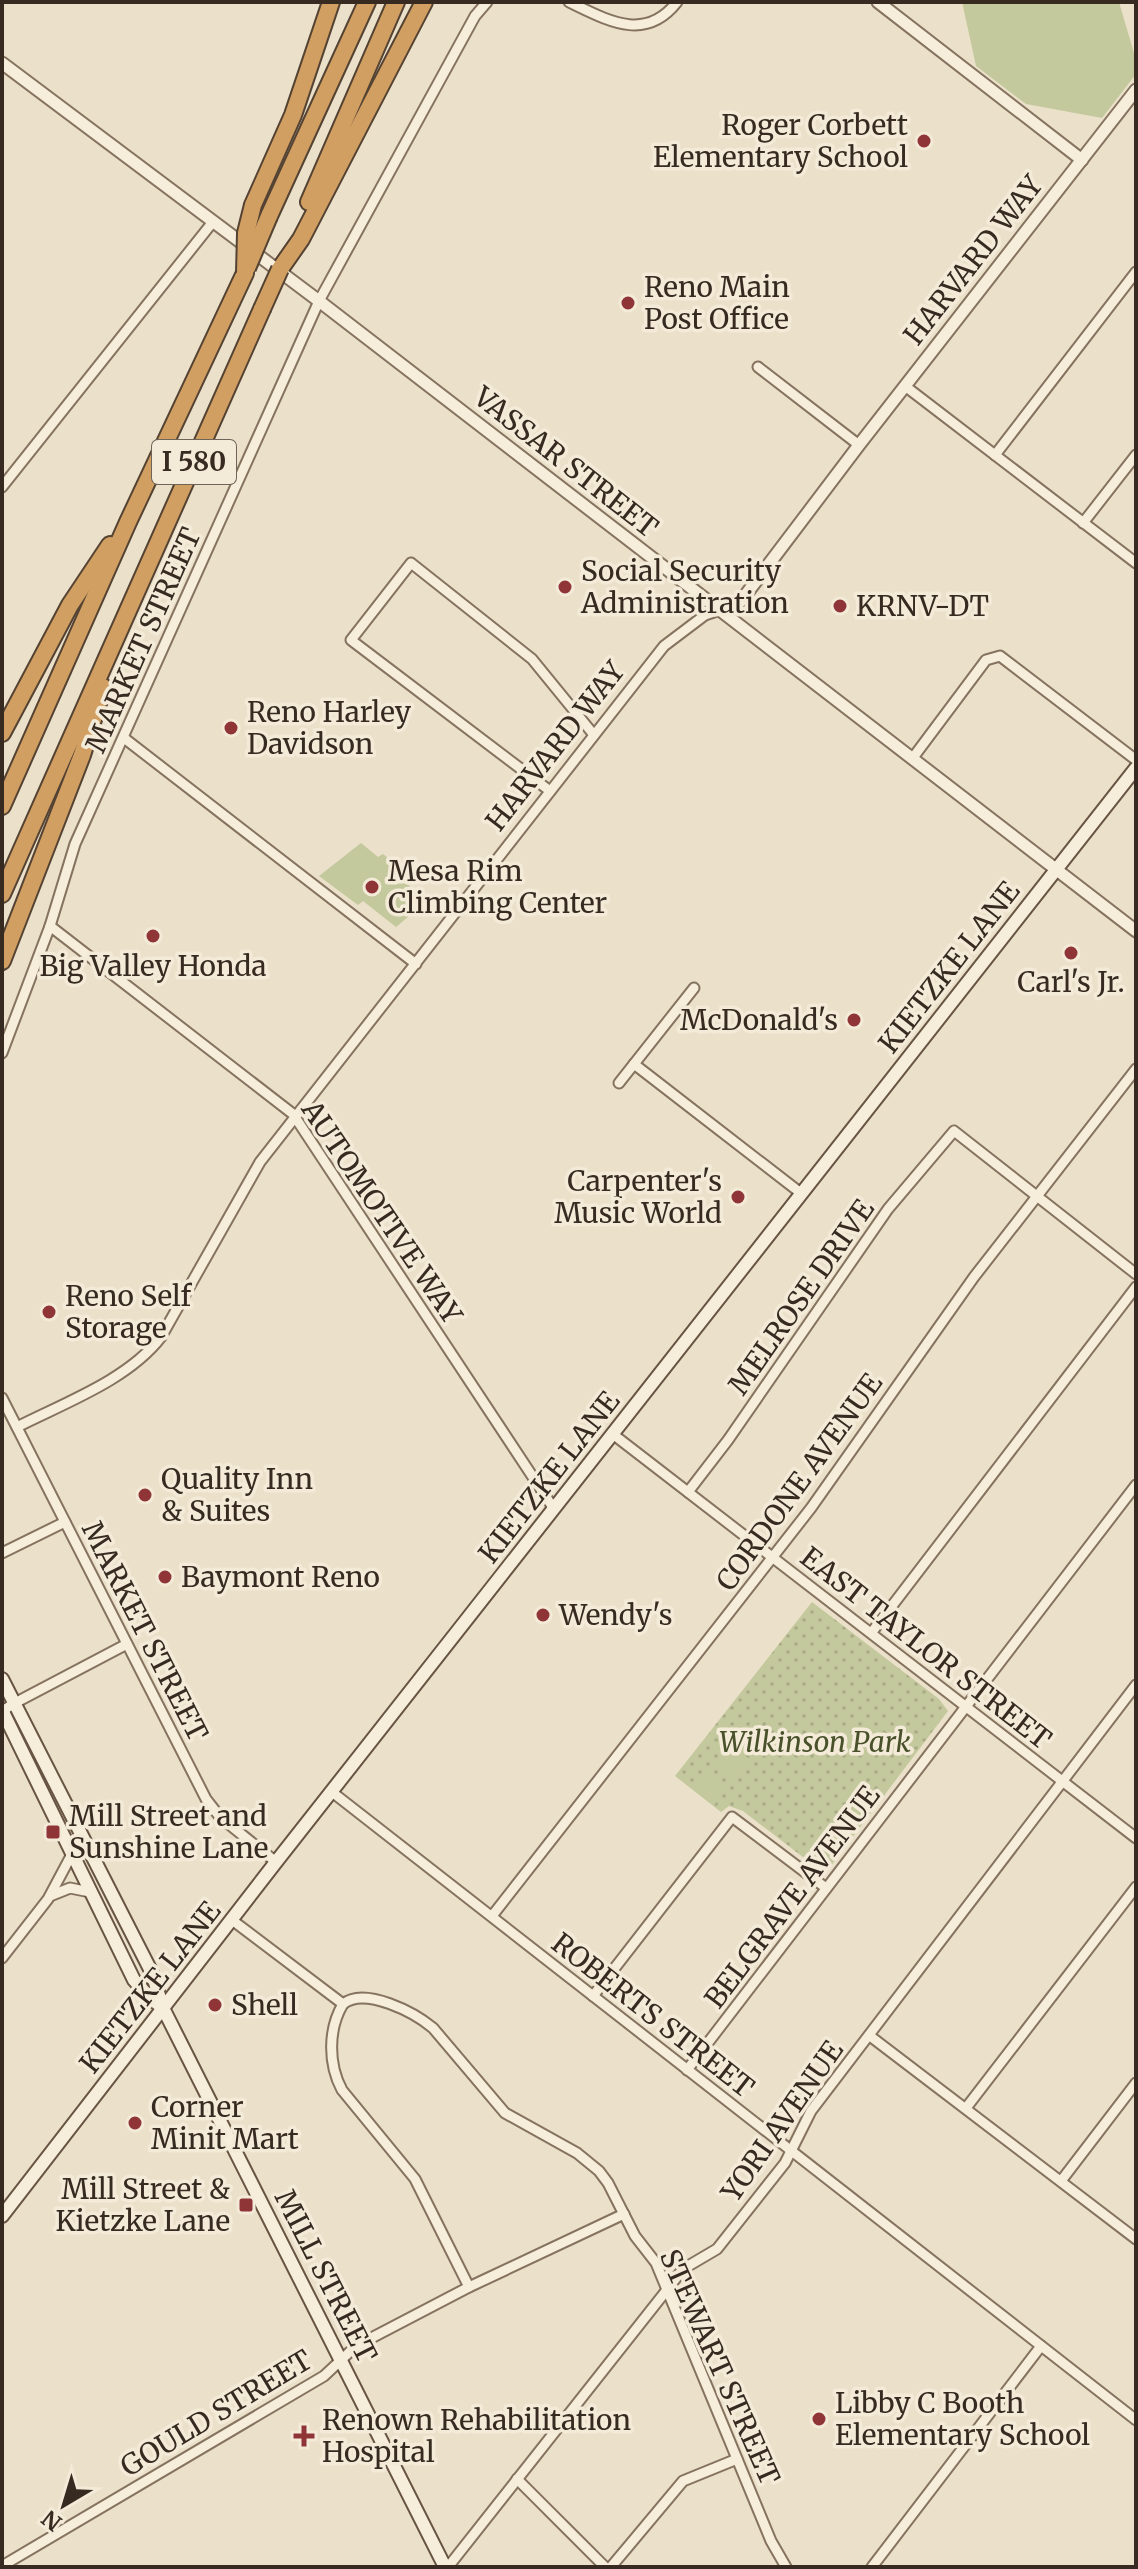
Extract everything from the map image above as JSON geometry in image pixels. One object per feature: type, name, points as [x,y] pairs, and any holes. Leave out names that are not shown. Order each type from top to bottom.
[{"type":"highway","points":[[245,273],[246,233],[253,205],[293,115],[331,2]]},
{"type":"highway","name":"I 580","points":[[2,806],[128,522],[367,2]]},
{"type":"highway","points":[[298,237],[396,2]]},
{"type":"highway","points":[[298,237],[424,2]]},
{"type":"highway","name":"I 580","points":[[2,894],[280,269],[298,237]]},
{"type":"highway","points":[[2,733],[70,605],[128,522]]},
{"type":"highway","points":[[2,961],[82,755],[114,643]]},
{"type":"main road","name":"KIETZKE LANE","points":[[2,2216],[276,1862],[1136,768]]},
{"type":"main road","name":"MILL STREET","points":[[2,1679],[152,1973],[163,2008],[446,2567]]},
{"type":"main road","name":"MILL STREET","points":[[2,1711],[134,1980],[163,2008]]},
{"type":"main road","points":[[2,1741],[18,1745]]},
{"type":"street","name":"MARKET STREET","points":[[2,1053],[50,926],[75,844],[319,301],[475,16],[487,2]]},
{"type":"street","points":[[569,2],[608,20],[629,25],[652,22],[677,2]]},
{"type":"street","points":[[878,2],[1082,160]]},
{"type":"street","name":"VASSAR STREET","points":[[2,63],[319,301],[1136,931]]},
{"type":"street","name":"HARVARD WAY","points":[[17,1427],[127,1370],[150,1352],[260,1162],[295,1116],[670,640],[705,615],[739,603],[1136,90]]},
{"type":"street","points":[[2,487],[212,223]]},
{"type":"street","points":[[995,455],[1136,272]]},
{"type":"street","points":[[758,367],[859,445]]},
{"type":"street","points":[[905,386],[1136,563]]},
{"type":"street","points":[[1083,523],[1136,455]]},
{"type":"street","points":[[550,791],[351,640],[411,563],[532,659],[594,735]]},
{"type":"street","points":[[912,759],[986,660],[1000,656],[1136,760]]},
{"type":"street","points":[[124,738],[416,964]]},
{"type":"street","name":"AUTOMOTIVE WAY","points":[[50,926],[295,1116],[554,1509]]},
{"type":"street","points":[[619,1083],[694,988]]},
{"type":"street","points":[[634,1064],[802,1194]]},
{"type":"street","name":"CORDONE AVENUE","points":[[492,1916],[811,1508],[974,1277],[1136,1069]]},
{"type":"street","name":"MELROSE DRIVE","points":[[688,1492],[728,1440],[888,1209],[954,1131],[1036,1198]]},
{"type":"street","points":[[1036,1198],[1136,1274]]},
{"type":"street","points":[[872,1632],[1136,1287]]},
{"type":"street","name":"MARKET STREET","points":[[2,1398],[211,1806],[220,1817],[276,1862]]},
{"type":"street","name":"EAST TAYLOR STREET","points":[[614,1435],[1136,1838]]},
{"type":"street","name":"BELGRAVE AVENUE","points":[[687,2070],[1136,1485]]},
{"type":"street","points":[[2,1553],[65,1522]]},
{"type":"street","points":[[2,1711],[127,1644]]},
{"type":"street","name":"YORI AVENUE","points":[[446,2567],[683,2269],[717,2249],[791,2152],[811,2111],[1136,1685]]},
{"type":"street","name":"ROBERTS STREET","points":[[332,1792],[1136,2420]]},
{"type":"street","points":[[593,1996],[732,1817],[826,1888]]},
{"type":"street","points":[[2,1958],[48,1899],[72,1854]]},
{"type":"street","points":[[966,2108],[1136,1887]]},
{"type":"street","points":[[48,1899],[57,1891],[70,1888],[90,1892]]},
{"type":"street","points":[[232,1920],[343,2004],[332,2044],[336,2079],[415,2179],[469,2287]]},
{"type":"street","name":"STEWART STREET","points":[[343,2004],[356,1997],[386,2003],[422,2019],[505,2113],[577,2153],[599,2171],[635,2236],[656,2263],[771,2541],[786,2567]]},
{"type":"street","points":[[870,2036],[1136,2239]]},
{"type":"street","points":[[1061,2181],[1136,2083]]},
{"type":"street","name":"GOULD STREET","points":[[2,2566],[324,2376],[356,2346],[469,2287],[624,2214]]},
{"type":"street","points":[[872,2567],[1041,2346]]},
{"type":"street","points":[[517,2479],[608,2567],[683,2481],[737,2459]]},
{"type":"green space","points":[[962,2],[1119,2],[1136,60],[1136,74],[1102,118],[1026,104],[976,66]]},
{"type":"green space","name":"Mesa Rim Climbing Center","points":[[361,843],[378,857],[383,854],[403,870],[396,876],[435,904],[415,911],[396,927],[363,901],[358,905],[319,876]]},
{"type":"green space","name":"Wilkinson Park","points":[[812,1602],[939,1699],[948,1711],[830,1867],[821,1871],[743,1811],[729,1806],[721,1812],[675,1776]]},
{"type":"green space","points":[[729,1752],[746,1766],[733,1783],[716,1769]]},
{"type":"green space","points":[[706,1773],[727,1789],[714,1805],[693,1788]]},
{"type":"place","name":"Roger Corbett Elementary School","points":[[924,141]]},
{"type":"place","name":"Reno Main Post Office","points":[[628,303]]},
{"type":"place","name":"Social Security Administration","points":[[565,587]]},
{"type":"place","name":"KRNV-DT","points":[[840,606]]},
{"type":"place","name":"Reno Harley Davidson","points":[[231,728]]},
{"type":"place","name":"Mesa Rim Climbing Center","points":[[372,887]]},
{"type":"place","name":"Big Valley Honda","points":[[153,936]]},
{"type":"place","name":"Carl's Jr.","points":[[1071,953]]},
{"type":"place","name":"McDonald's","points":[[854,1020]]},
{"type":"place","name":"Carpenter's Music World","points":[[738,1197]]},
{"type":"place","name":"Reno Self Storage","points":[[49,1312]]},
{"type":"place","name":"Quality Inn & Suites","points":[[145,1495]]},
{"type":"place","name":"Baymont Reno","points":[[165,1577]]},
{"type":"place","name":"Wendy's","points":[[543,1615]]},
{"type":"place","name":"Mill Street and Sunshine Lane","points":[[53,1832]]},
{"type":"place","name":"Shell","points":[[215,2005]]},
{"type":"place","name":"Corner Minit Mart","points":[[135,2123]]},
{"type":"place","name":"Mill Street & Kietzke Lane","points":[[246,2205]]},
{"type":"place","name":"Libby C Booth Elementary School","points":[[819,2419]]},
{"type":"place","name":"Renown Rehabilitation Hospital","points":[[304,2436]]}]
